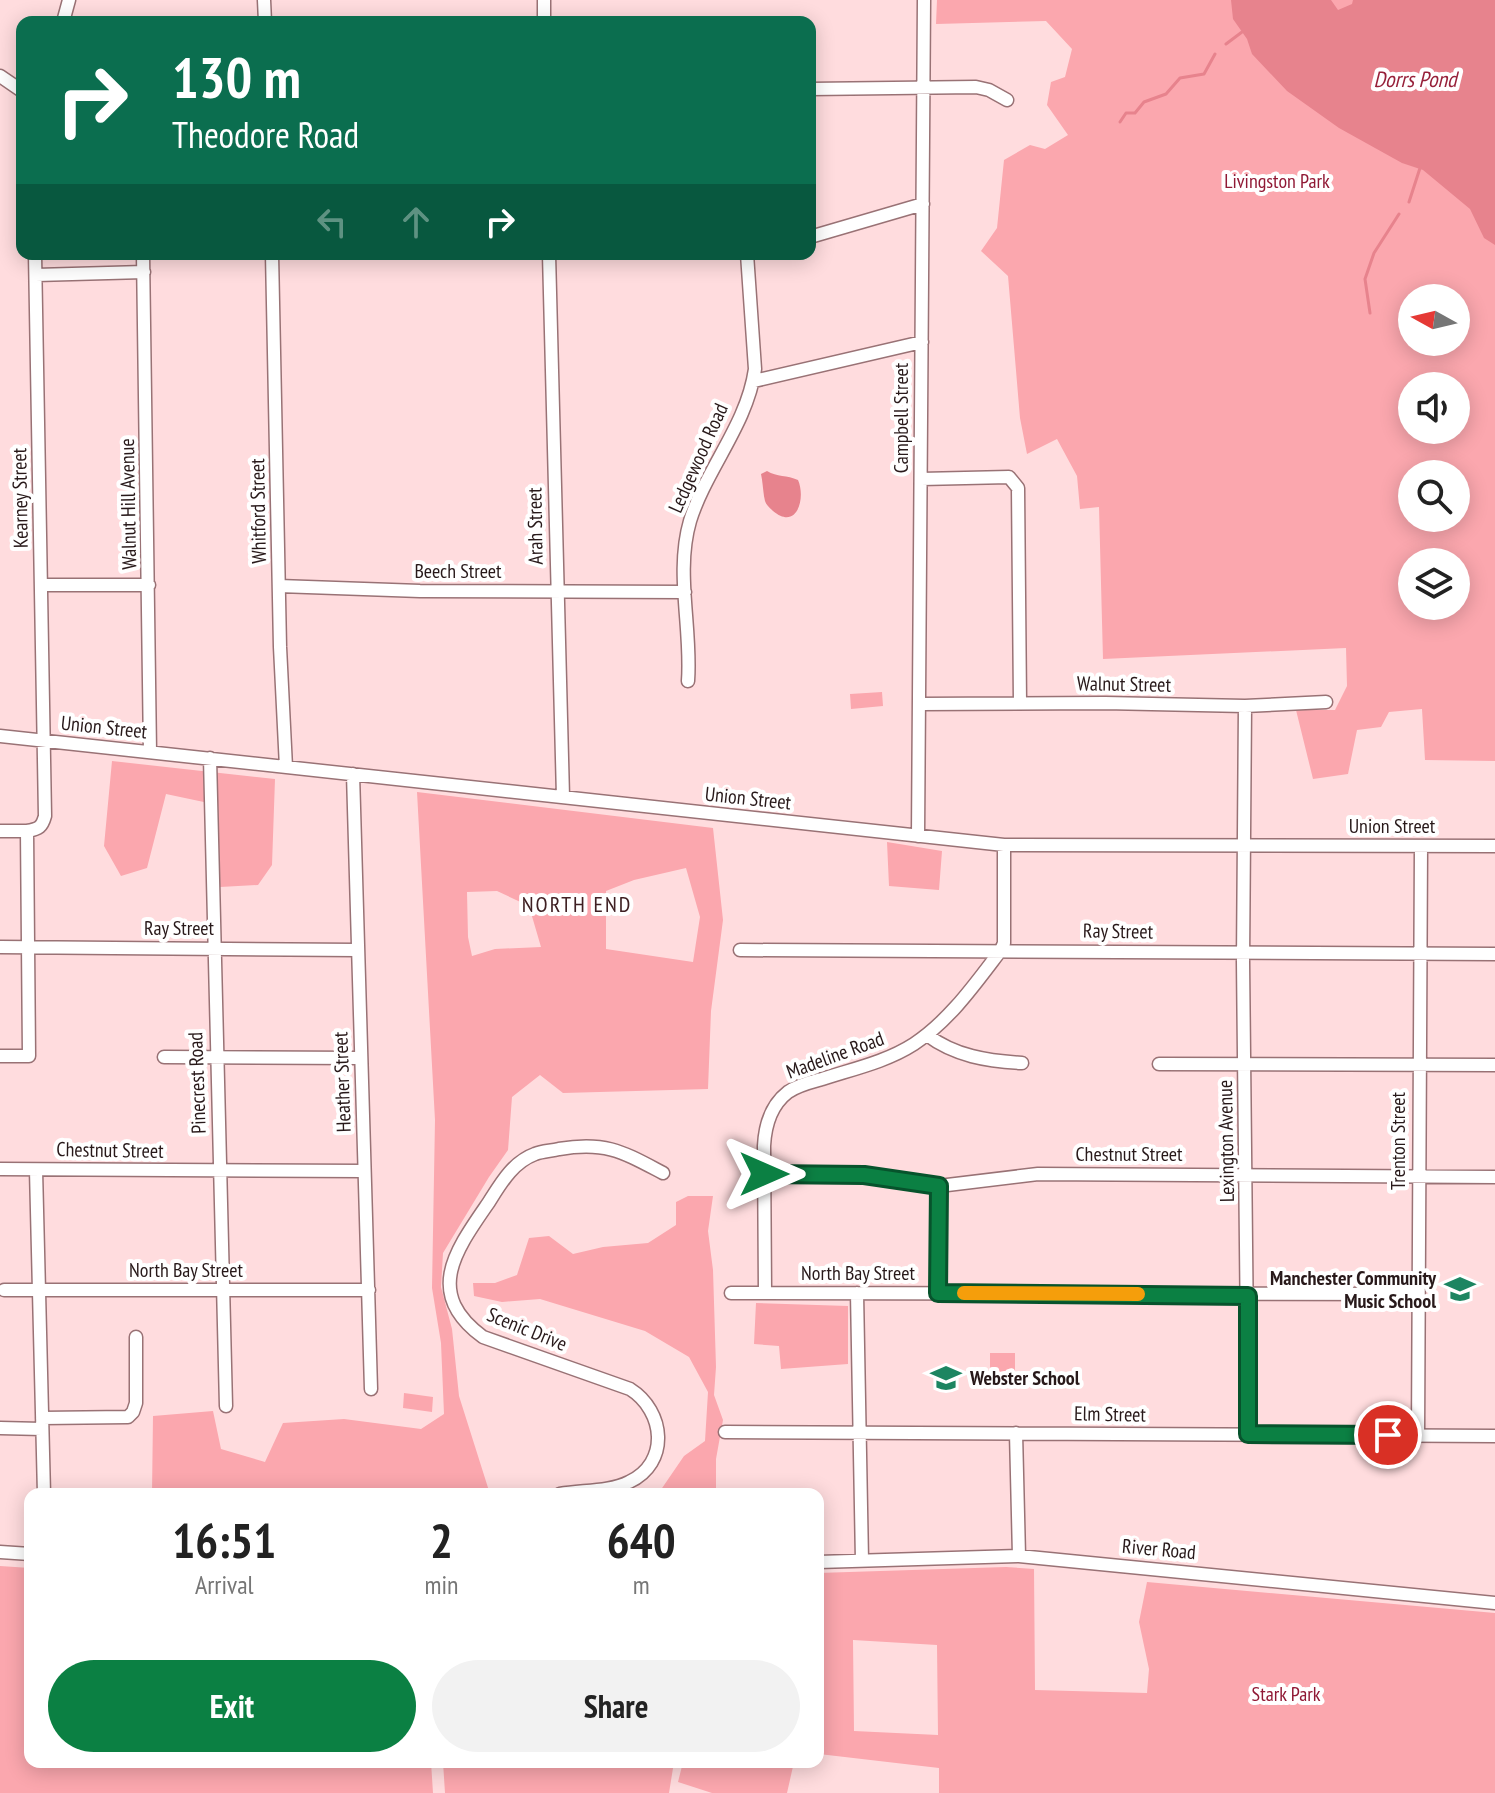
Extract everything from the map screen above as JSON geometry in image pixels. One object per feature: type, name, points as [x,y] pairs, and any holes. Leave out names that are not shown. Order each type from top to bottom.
[{"type":"street","name":"Campbell Street","points":[[918,836],[924,0]]},
{"type":"street","points":[[816,89],[976,87],[1007,100]]},
{"type":"street","points":[[816,235],[923,204]]},
{"type":"street","name":"Kearney Street","points":[[27,831],[43,825],[45,816],[35,260]]},
{"type":"street","name":"Walnut Hill Avenue","points":[[143,260],[150,752]]},
{"type":"street","name":"Whitford Street","points":[[272,260],[286,767]]},
{"type":"street","name":"Arah Street","points":[[549,260],[563,797]]},
{"type":"street","name":"Ledgewood Road","points":[[688,681],[690,659],[685,592],[686,542],[690,522],[701,493],[732,436],[754,381],[756,358],[748,260]]},
{"type":"street","points":[[36,275],[144,272]]},
{"type":"street","points":[[754,381],[922,342]]},
{"type":"street","points":[[921,479],[1009,477],[1018,488],[1020,703]]},
{"type":"street","points":[[41,585],[149,585]]},
{"type":"street","name":"Beech Street","points":[[279,586],[420,591],[685,592]]},
{"type":"street","name":"Walnut Street","points":[[920,704],[1245,706],[1326,702]]},
{"type":"street","name":"Lexington Avenue","points":[[1245,706],[1243,953],[1248,1434]]},
{"type":"street","name":"Union Street","points":[[0,736],[1004,845],[1495,846]]},
{"type":"street","name":"Pinecrest Road","points":[[210,758],[226,1406]]},
{"type":"street","name":"Heather Street","points":[[353,774],[371,1389]]},
{"type":"street","points":[[0,831],[27,831],[29,947],[29,1056],[0,1056]]},
{"type":"street","points":[[1001,950],[1005,936],[1004,845]]},
{"type":"street","name":"Trenton Street","points":[[1418,1435],[1421,846]]},
{"type":"street","name":"Ray Street","points":[[0,947],[357,950]]},
{"type":"street","name":"Ray Street","points":[[740,950],[1495,954]]},
{"type":"street","name":"Madeline Road","points":[[765,1292],[764,1174],[766,1127],[772,1112],[786,1094],[804,1085],[898,1054],[927,1035],[964,998],[1001,950]]},
{"type":"street","points":[[927,1035],[946,1047],[975,1058],[1022,1063]]},
{"type":"street","points":[[164,1057],[361,1058]]},
{"type":"street","points":[[1159,1064],[1495,1065]]},
{"type":"street","name":"Scenic Drive","points":[[604,1488],[618,1486],[638,1477],[653,1458],[658,1438],[656,1418],[646,1402],[630,1389],[483,1337],[465,1324],[453,1304],[449,1282],[453,1256],[511,1170],[534,1154],[602,1146],[623,1152],[663,1173]]},
{"type":"street","name":"Chestnut Street","points":[[0,1169],[364,1171]]},
{"type":"street","points":[[36,1170],[44,1488]]},
{"type":"street","name":"Chestnut Street","points":[[764,1174],[864,1175],[939,1186],[1021,1175],[1495,1177]]},
{"type":"street","points":[[938,1293],[939,1186]]},
{"type":"street","name":"North Bay Street","points":[[4,1290],[369,1290]]},
{"type":"street","name":"North Bay Street","points":[[731,1293],[1418,1294]]},
{"type":"street","points":[[857,1293],[862,1561]]},
{"type":"street","points":[[0,1428],[128,1417],[136,1403],[136,1337]]},
{"type":"street","name":"Elm Street","points":[[725,1432],[1495,1436]]},
{"type":"street","points":[[1016,1433],[1019,1556]]},
{"type":"street","points":[[0,1552],[24,1554]]},
{"type":"street","name":"River Road","points":[[824,1562],[1019,1556],[1495,1603]]},
{"type":"green space","name":"Livingston Park","points":[[937,0],[1495,0],[1495,761],[1425,760],[1422,709],[1389,712],[1381,727],[1357,730],[1348,774],[1313,779],[1296,710],[1335,710],[1347,686],[1346,648],[1103,659],[1099,507],[1080,509],[1077,476],[1057,439],[1027,454],[1020,418],[1008,276],[981,251],[997,228],[1004,160],[1030,145],[1045,149],[1068,135],[1047,105],[1051,82],[1065,77],[1072,49],[1046,21],[936,24]]},
{"type":"green space","points":[[882,692],[883,706],[851,709],[850,694]]},
{"type":"green space","points":[[112,761],[275,779],[272,865],[258,885],[220,887],[218,805],[166,794],[147,868],[121,876],[104,846]]},
{"type":"green space","points":[[417,792],[713,828],[723,920],[711,1011],[708,1089],[563,1093],[540,1075],[512,1097],[508,1150],[443,1253],[441,1287],[452,1329],[459,1396],[488,1488],[152,1488],[153,1416],[213,1411],[221,1449],[265,1462],[283,1423],[344,1419],[421,1429],[444,1414],[441,1343],[432,1288],[435,1120]],"holes":[[[686,868],[700,917],[693,962],[606,949],[606,891],[634,880]],[[497,891],[529,906],[541,947],[495,949],[472,956],[468,937],[467,892]]]},
{"type":"green space","points":[[887,842],[942,851],[939,890],[889,886]]},
{"type":"green space","points":[[688,1196],[713,1196],[708,1231],[713,1270],[714,1395],[723,1420],[716,1459],[716,1488],[662,1488],[684,1456],[705,1441],[708,1392],[689,1357],[645,1331],[540,1299],[502,1302],[474,1296],[473,1283],[495,1283],[517,1275],[529,1238],[549,1236],[573,1254],[603,1247],[648,1243],[676,1225],[676,1202]]},
{"type":"green space","points":[[756,1303],[848,1306],[848,1364],[781,1369],[779,1346],[754,1344]]},
{"type":"green space","points":[[990,1353],[1015,1353],[1015,1387],[990,1387]]},
{"type":"green space","points":[[404,1393],[433,1397],[432,1412],[403,1408]]},
{"type":"green space","points":[[0,1566],[24,1568],[24,1768],[431,1768],[433,1793],[0,1793]]},
{"type":"green space","name":"Stark Park","points":[[1006,1567],[1034,1569],[1035,1690],[1147,1693],[1149,1669],[1139,1622],[1147,1582],[1495,1613],[1495,1793],[939,1793],[939,1768],[824,1755],[824,1573]],"holes":[[[853,1640],[937,1645],[938,1735],[854,1731]]]},
{"type":"green space","points":[[443,1768],[673,1768],[669,1793],[445,1793]]},
{"type":"green space","points":[[682,1768],[793,1768],[787,1793],[712,1793],[678,1782]]},
{"type":"water","name":"Dorrs Pond","points":[[1231,0],[1331,0],[1338,10],[1352,4],[1353,0],[1495,0],[1495,245],[1484,238],[1470,209],[1423,170],[1402,163],[1339,128],[1287,91],[1252,54],[1247,39],[1233,19]]},
{"type":"water","points":[[767,471],[798,480],[801,495],[794,515],[781,516],[766,504],[761,474]]},
{"type":"waterway","points":[[1226,44],[1242,32]]},
{"type":"waterway","points":[[1120,122],[1126,113],[1135,113],[1144,102],[1166,94],[1180,78],[1204,74],[1215,54]]},
{"type":"waterway","points":[[1409,202],[1420,168]]},
{"type":"waterway","points":[[1370,313],[1365,279],[1374,253],[1399,214]]},
{"type":"slow traffic","points":[[964,1293],[1138,1294]]},
{"type":"place","name":"Manchester Community Music School","points":[[1460,1289]]},
{"type":"place","name":"Webster School","points":[[946,1378]]},
{"type":"district","name":"NORTH END","points":[[577,904]]},
{"type":"route","points":[[764,1174],[864,1175],[939,1186],[938,1293],[1248,1296],[1248,1434],[1388,1435]]}]
